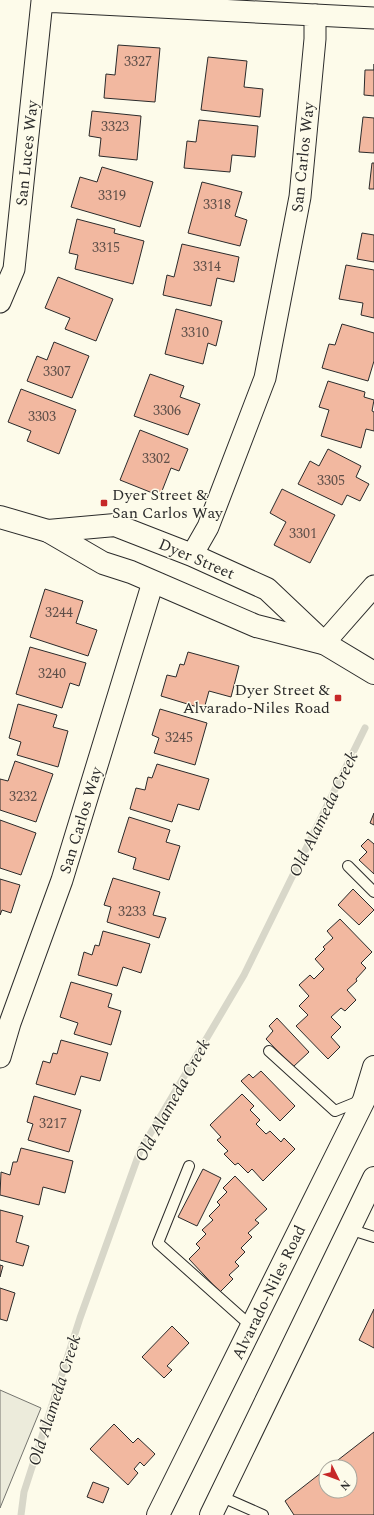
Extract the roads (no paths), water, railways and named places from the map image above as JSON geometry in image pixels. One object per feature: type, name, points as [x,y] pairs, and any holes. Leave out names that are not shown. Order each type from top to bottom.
[{"type":"main road","name":"Dyer Street","points":[[0,517],[48,531],[103,562],[256,626],[324,643]]},
{"type":"main road","name":"Dyer Street","points":[[48,531],[115,525],[192,555],[267,589],[324,643],[374,673]]},
{"type":"main road","name":"Alvarado-Niles Road","points":[[158,1515],[364,1100],[374,1067]]},
{"type":"main road","points":[[215,1506],[374,1178]]},
{"type":"street","name":"San Luces Way","points":[[0,302],[14,269],[42,1],[315,15]]},
{"type":"street","points":[[315,15],[374,18]]},
{"type":"street","name":"San Carlos Way","points":[[192,555],[208,527],[265,378],[300,197],[315,39],[315,15]]},
{"type":"street","name":"San Carlos Way","points":[[0,1057],[10,1023],[62,880],[153,582]]},
{"type":"street","points":[[324,643],[374,586]]},
{"type":"lane","points":[[348,866],[374,892]]},
{"type":"lane","points":[[269,1050],[335,1111],[364,1100]]},
{"type":"lane","points":[[189,1166],[158,1243],[251,1326]]},
{"type":"lane","points":[[350,1228],[374,1237]]},
{"type":"lane","points":[[215,1506],[263,1515]]},
{"type":"waterway","name":"Old Alameda Creek","points":[[21,1515],[24,1492],[80,1318],[140,1151],[244,975],[365,728]]},
{"type":"place","name":"Dyer Street & San Carlos Way","points":[[104,503]]},
{"type":"place","name":"Dyer Street & Alvarado-Niles Road","points":[[338,698]]}]
